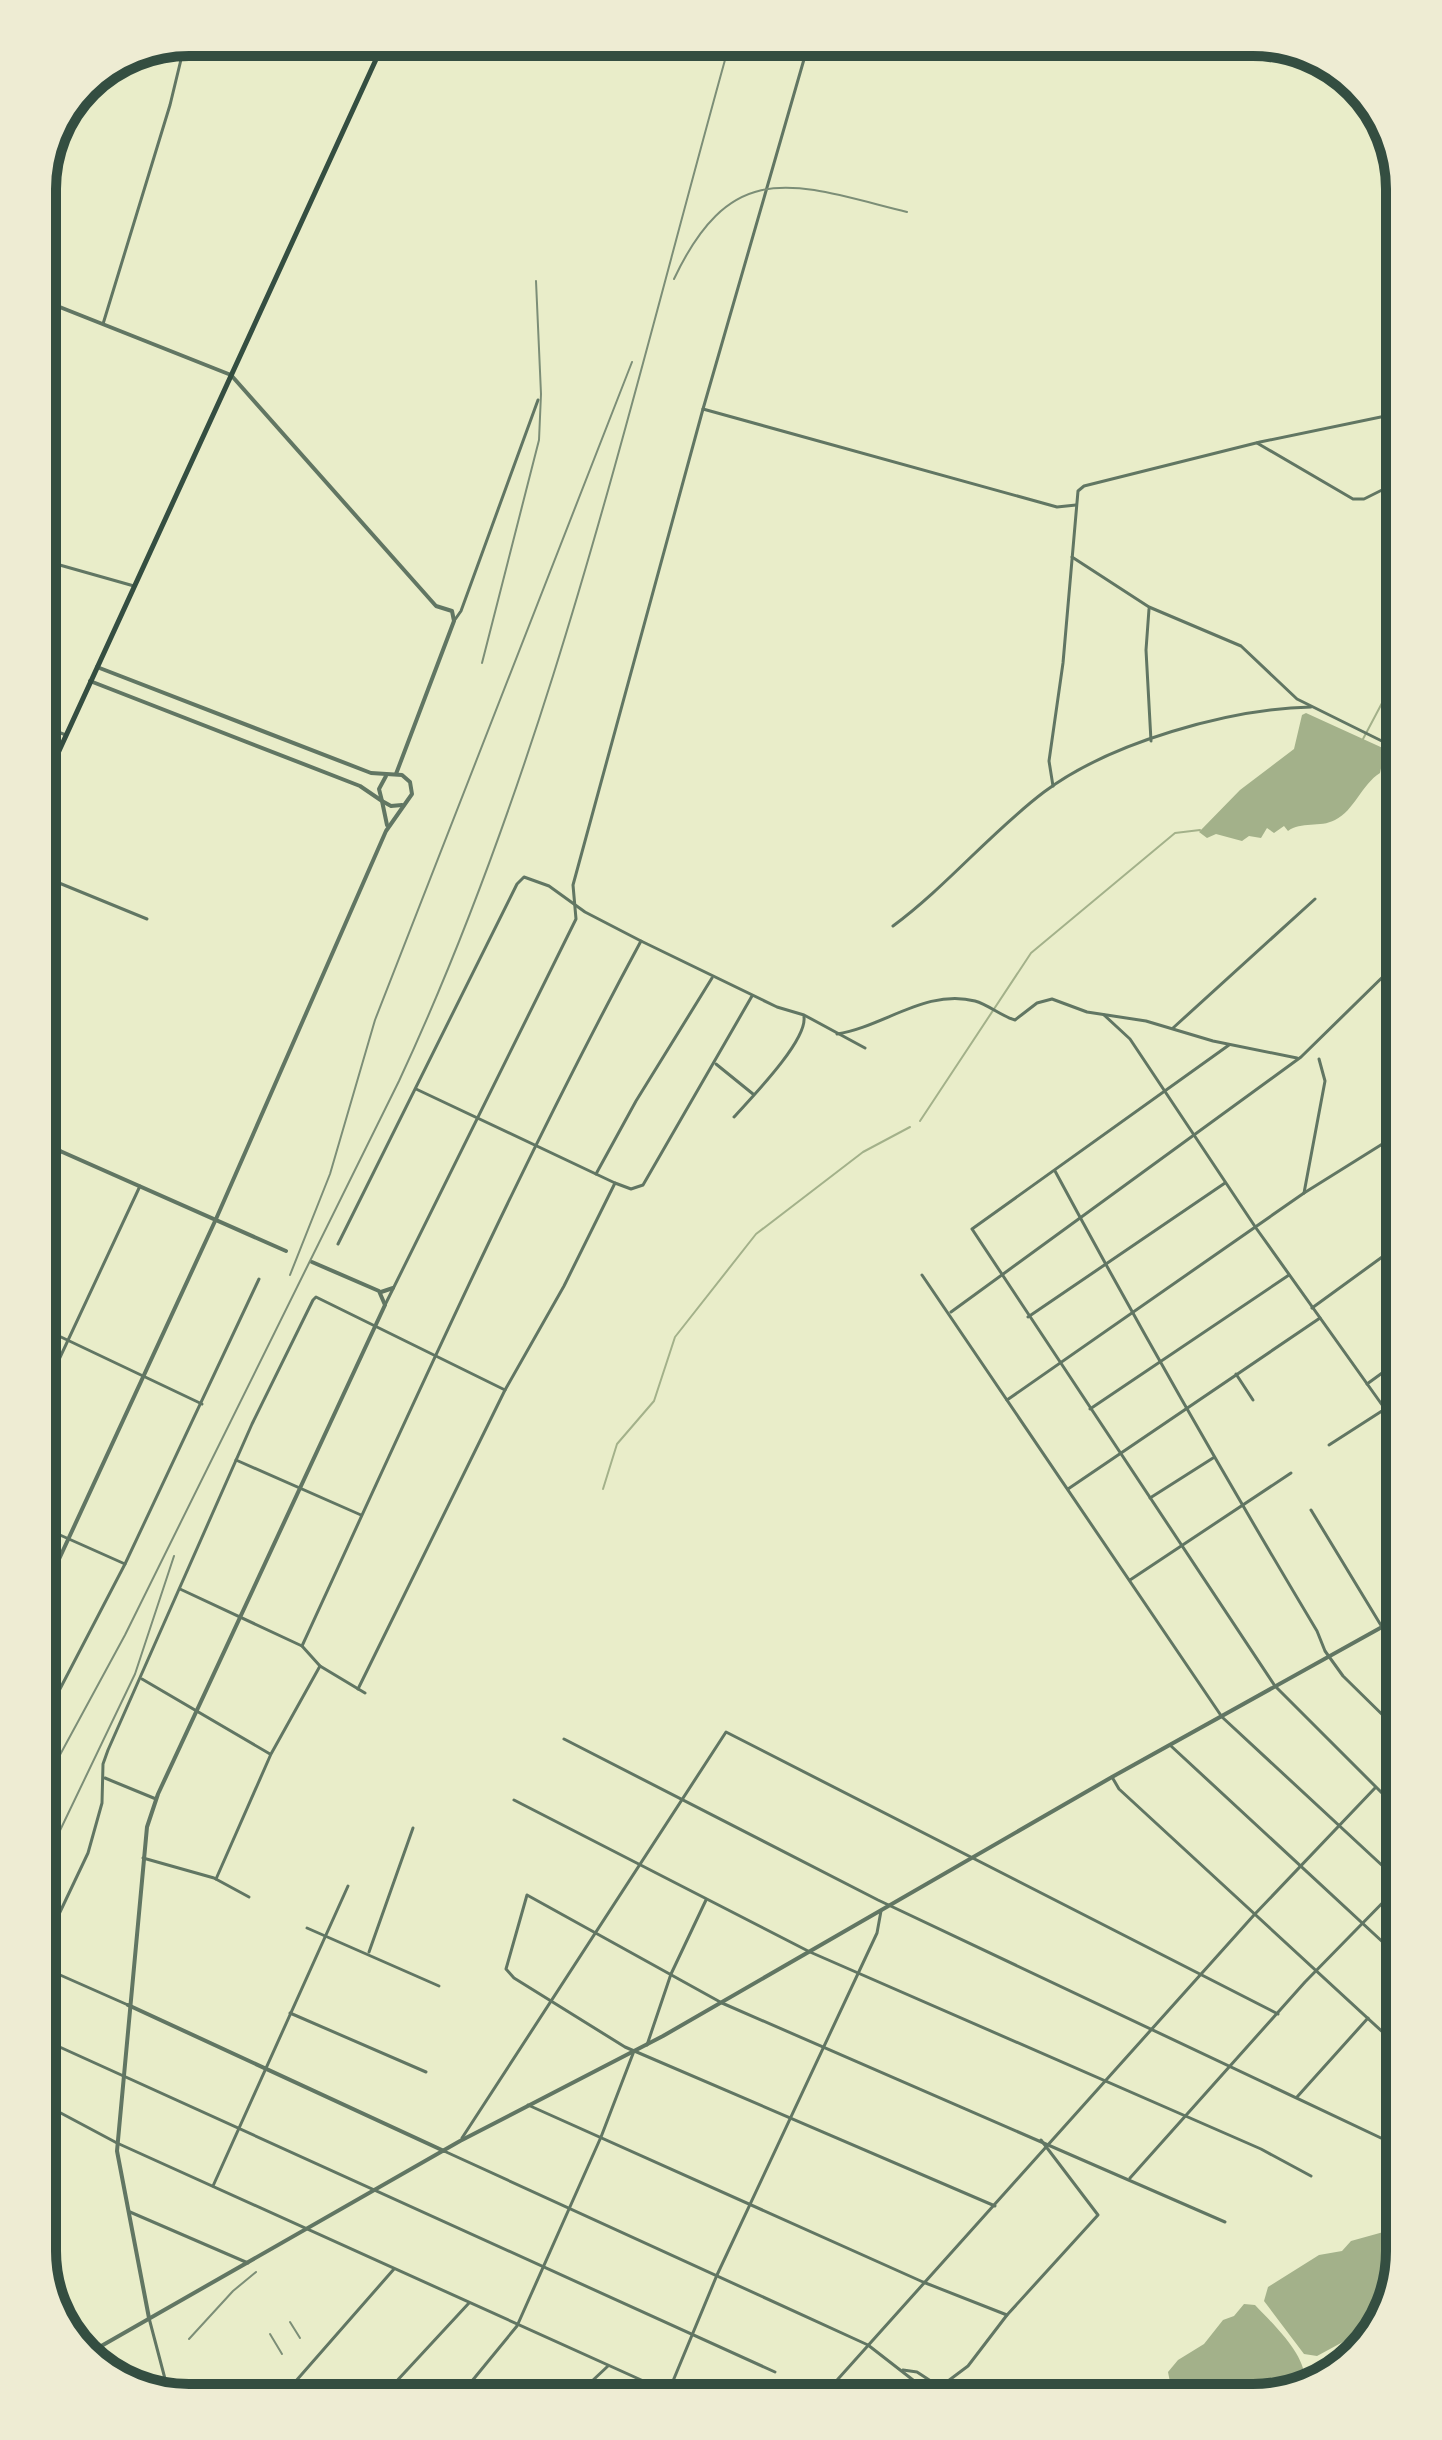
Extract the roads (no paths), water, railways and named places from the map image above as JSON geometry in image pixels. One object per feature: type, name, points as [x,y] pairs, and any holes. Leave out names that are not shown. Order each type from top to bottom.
[{"type":"main road","points":[[56,757],[378,56]]},
{"type":"street","points":[[103,324],[163,131],[182,56]]},
{"type":"street","points":[[166,2381],[149,2318],[118,2168],[117,2143],[143,1858],[156,1799],[243,1618],[393,1288],[576,919],[573,885],[703,409],[805,56]]},
{"type":"street","points":[[56,306],[231,375],[436,606],[452,611],[454,621]]},
{"type":"street","points":[[396,774],[454,621],[461,611],[538,400]]},
{"type":"street","points":[[703,409],[1057,507],[1076,505]]},
{"type":"street","points":[[1053,786],[1049,777],[1049,761],[1063,663],[1075,496],[1084,486],[1257,443],[1386,416]]},
{"type":"street","points":[[1257,443],[1353,499],[1364,499],[1386,488]]},
{"type":"street","points":[[1071,556],[1149,607],[1241,646],[1311,707],[1386,743]]},
{"type":"street","points":[[56,564],[134,586]]},
{"type":"street","points":[[1149,607],[1146,662],[1151,741]]},
{"type":"street","points":[[56,1565],[216,1219],[386,831],[412,794],[410,782],[396,774],[386,776],[97,667]]},
{"type":"street","points":[[90,681],[350,781],[391,806],[406,803]]},
{"type":"street","points":[[893,926],[1053,786],[1118,752],[1151,741],[1229,718],[1311,707]]},
{"type":"street","points":[[56,731],[66,735]]},
{"type":"street","points":[[386,776],[379,789],[387,815],[386,831]]},
{"type":"street","points":[[338,1244],[517,884],[524,877],[641,941],[752,996],[804,1015],[834,1034],[865,1048]]},
{"type":"street","points":[[56,882],[147,919]]},
{"type":"street","points":[[1173,1028],[1315,899]]},
{"type":"street","points":[[302,1646],[436,1355],[585,1046],[641,941]]},
{"type":"street","points":[[949,1313],[1301,1057],[1386,974]]},
{"type":"street","points":[[596,1174],[636,1101],[713,977]]},
{"type":"street","points":[[415,1089],[615,1183],[631,1189],[640,1187],[716,1064],[752,996]]},
{"type":"street","points":[[834,1034],[911,1007],[952,999],[976,1001],[1015,1020],[1044,999],[1291,1059],[1301,1057]]},
{"type":"street","points":[[734,1117],[802,1030],[804,1015]]},
{"type":"street","points":[[1104,1015],[1130,1039],[1256,1228],[1385,1409],[1329,1445]]},
{"type":"street","points":[[1229,1045],[972,1229],[1275,1686],[1386,1797]]},
{"type":"street","points":[[1304,1193],[1325,1081],[1319,1059]]},
{"type":"street","points":[[716,1064],[753,1095]]},
{"type":"street","points":[[1007,1400],[1304,1193],[1386,1142]]},
{"type":"street","points":[[56,1149],[286,1251]]},
{"type":"street","points":[[56,1161],[61,1151]]},
{"type":"street","points":[[1055,1171],[1105,1267],[1213,1458],[1317,1631],[1328,1656],[1386,1717]]},
{"type":"street","points":[[358,1689],[505,1390],[564,1286],[615,1183]]},
{"type":"street","points":[[1028,1317],[1225,1183]]},
{"type":"street","points":[[56,1366],[140,1186]]},
{"type":"street","points":[[1312,1308],[1386,1254]]},
{"type":"street","points":[[312,1262],[379,1291],[388,1292],[393,1288]]},
{"type":"street","points":[[922,1275],[1222,1717],[1386,1870]]},
{"type":"street","points":[[1090,1409],[1289,1275]]},
{"type":"street","points":[[56,1697],[125,1564],[202,1404],[240,1312],[259,1279]]},
{"type":"street","points":[[379,1291],[385,1305]]},
{"type":"street","points":[[56,1920],[88,1853],[108,1750],[142,1679],[236,1460],[313,1300],[316,1297],[376,1325],[505,1390]]},
{"type":"street","points":[[1068,1489],[1320,1318]]},
{"type":"street","points":[[56,1334],[202,1404]]},
{"type":"street","points":[[1367,1384],[1386,1370]]},
{"type":"street","points":[[1236,1374],[1253,1400]]},
{"type":"street","points":[[1150,1498],[1213,1458]]},
{"type":"street","points":[[236,1460],[362,1515]]},
{"type":"street","points":[[1130,1580],[1291,1473]]},
{"type":"street","points":[[1311,1510],[1382,1627]]},
{"type":"street","points":[[56,1533],[125,1564]]},
{"type":"street","points":[[180,1589],[302,1646],[320,1666],[365,1693]]},
{"type":"street","points":[[98,2348],[460,2141],[722,2003],[1112,1777],[1386,1625]]},
{"type":"street","points":[[216,1879],[271,1754],[320,1666]]},
{"type":"street","points":[[142,1679],[271,1754]]},
{"type":"street","points":[[460,2141],[726,1732],[1278,2014]]},
{"type":"street","points":[[564,1739],[891,1905],[1386,2140]]},
{"type":"street","points":[[1171,1746],[1386,1945]]},
{"type":"street","points":[[1112,1777],[1119,1789],[1386,2035]]},
{"type":"street","points":[[105,1778],[156,1799]]},
{"type":"street","points":[[833,2384],[1254,1915],[1376,1787]]},
{"type":"street","points":[[514,1800],[810,1952],[1186,2117],[1311,2176]]},
{"type":"street","points":[[368,1953],[413,1828]]},
{"type":"street","points":[[143,1858],[216,1879],[249,1897]]},
{"type":"street","points":[[213,2186],[348,1886]]},
{"type":"street","points":[[995,2206],[634,2051],[506,1973],[527,1895],[722,2003],[1052,2143],[1225,2222]]},
{"type":"street","points":[[1130,2178],[1386,1898]]},
{"type":"street","points":[[647,2045],[671,1974],[707,1899]]},
{"type":"street","points":[[671,2384],[717,2275],[877,1933],[881,1911]]},
{"type":"street","points":[[307,1928],[439,1986]]},
{"type":"street","points":[[56,1973],[868,2345],[913,2380]]},
{"type":"street","points":[[290,2013],[426,2072]]},
{"type":"street","points":[[1297,2097],[1368,2018]]},
{"type":"street","points":[[56,2045],[542,2269],[775,2372]]},
{"type":"street","points":[[469,2384],[517,2326],[601,2137],[634,2051]]},
{"type":"street","points":[[528,2105],[923,2282],[1007,2315]]},
{"type":"street","points":[[56,2110],[117,2143],[648,2384]]},
{"type":"street","points":[[944,2384],[968,2366],[1007,2315],[1098,2215],[1041,2140]]},
{"type":"street","points":[[127,2210],[248,2263]]},
{"type":"street","points":[[293,2384],[394,2269]]},
{"type":"street","points":[[394,2384],[469,2303]]},
{"type":"street","points":[[589,2384],[608,2366]]},
{"type":"street","points":[[901,2370],[917,2372],[935,2384]]},
{"type":"waterway","points":[[1363,739],[1386,695]]},
{"type":"waterway","points":[[920,1121],[1031,953],[1175,833],[1200,830]]},
{"type":"waterway","points":[[603,1489],[617,1444],[654,1401],[675,1337],[756,1234],[863,1152],[910,1127]]},
{"type":"railway","points":[[56,1762],[125,1635],[399,1081],[453,956],[502,828],[586,569],[726,56]]},
{"type":"railway","points":[[674,279],[696,239],[720,212],[745,196],[771,188],[800,188],[907,212]]},
{"type":"railway","points":[[482,663],[539,440],[541,394],[536,281]]},
{"type":"railway","points":[[290,1275],[330,1174],[375,1020],[632,362]]},
{"type":"railway","points":[[56,1839],[135,1674],[174,1556]]},
{"type":"railway","points":[[189,2339],[233,2291],[256,2272]]},
{"type":"railway","points":[[290,2322],[300,2338]]},
{"type":"railway","points":[[270,2334],[282,2354]]}]
